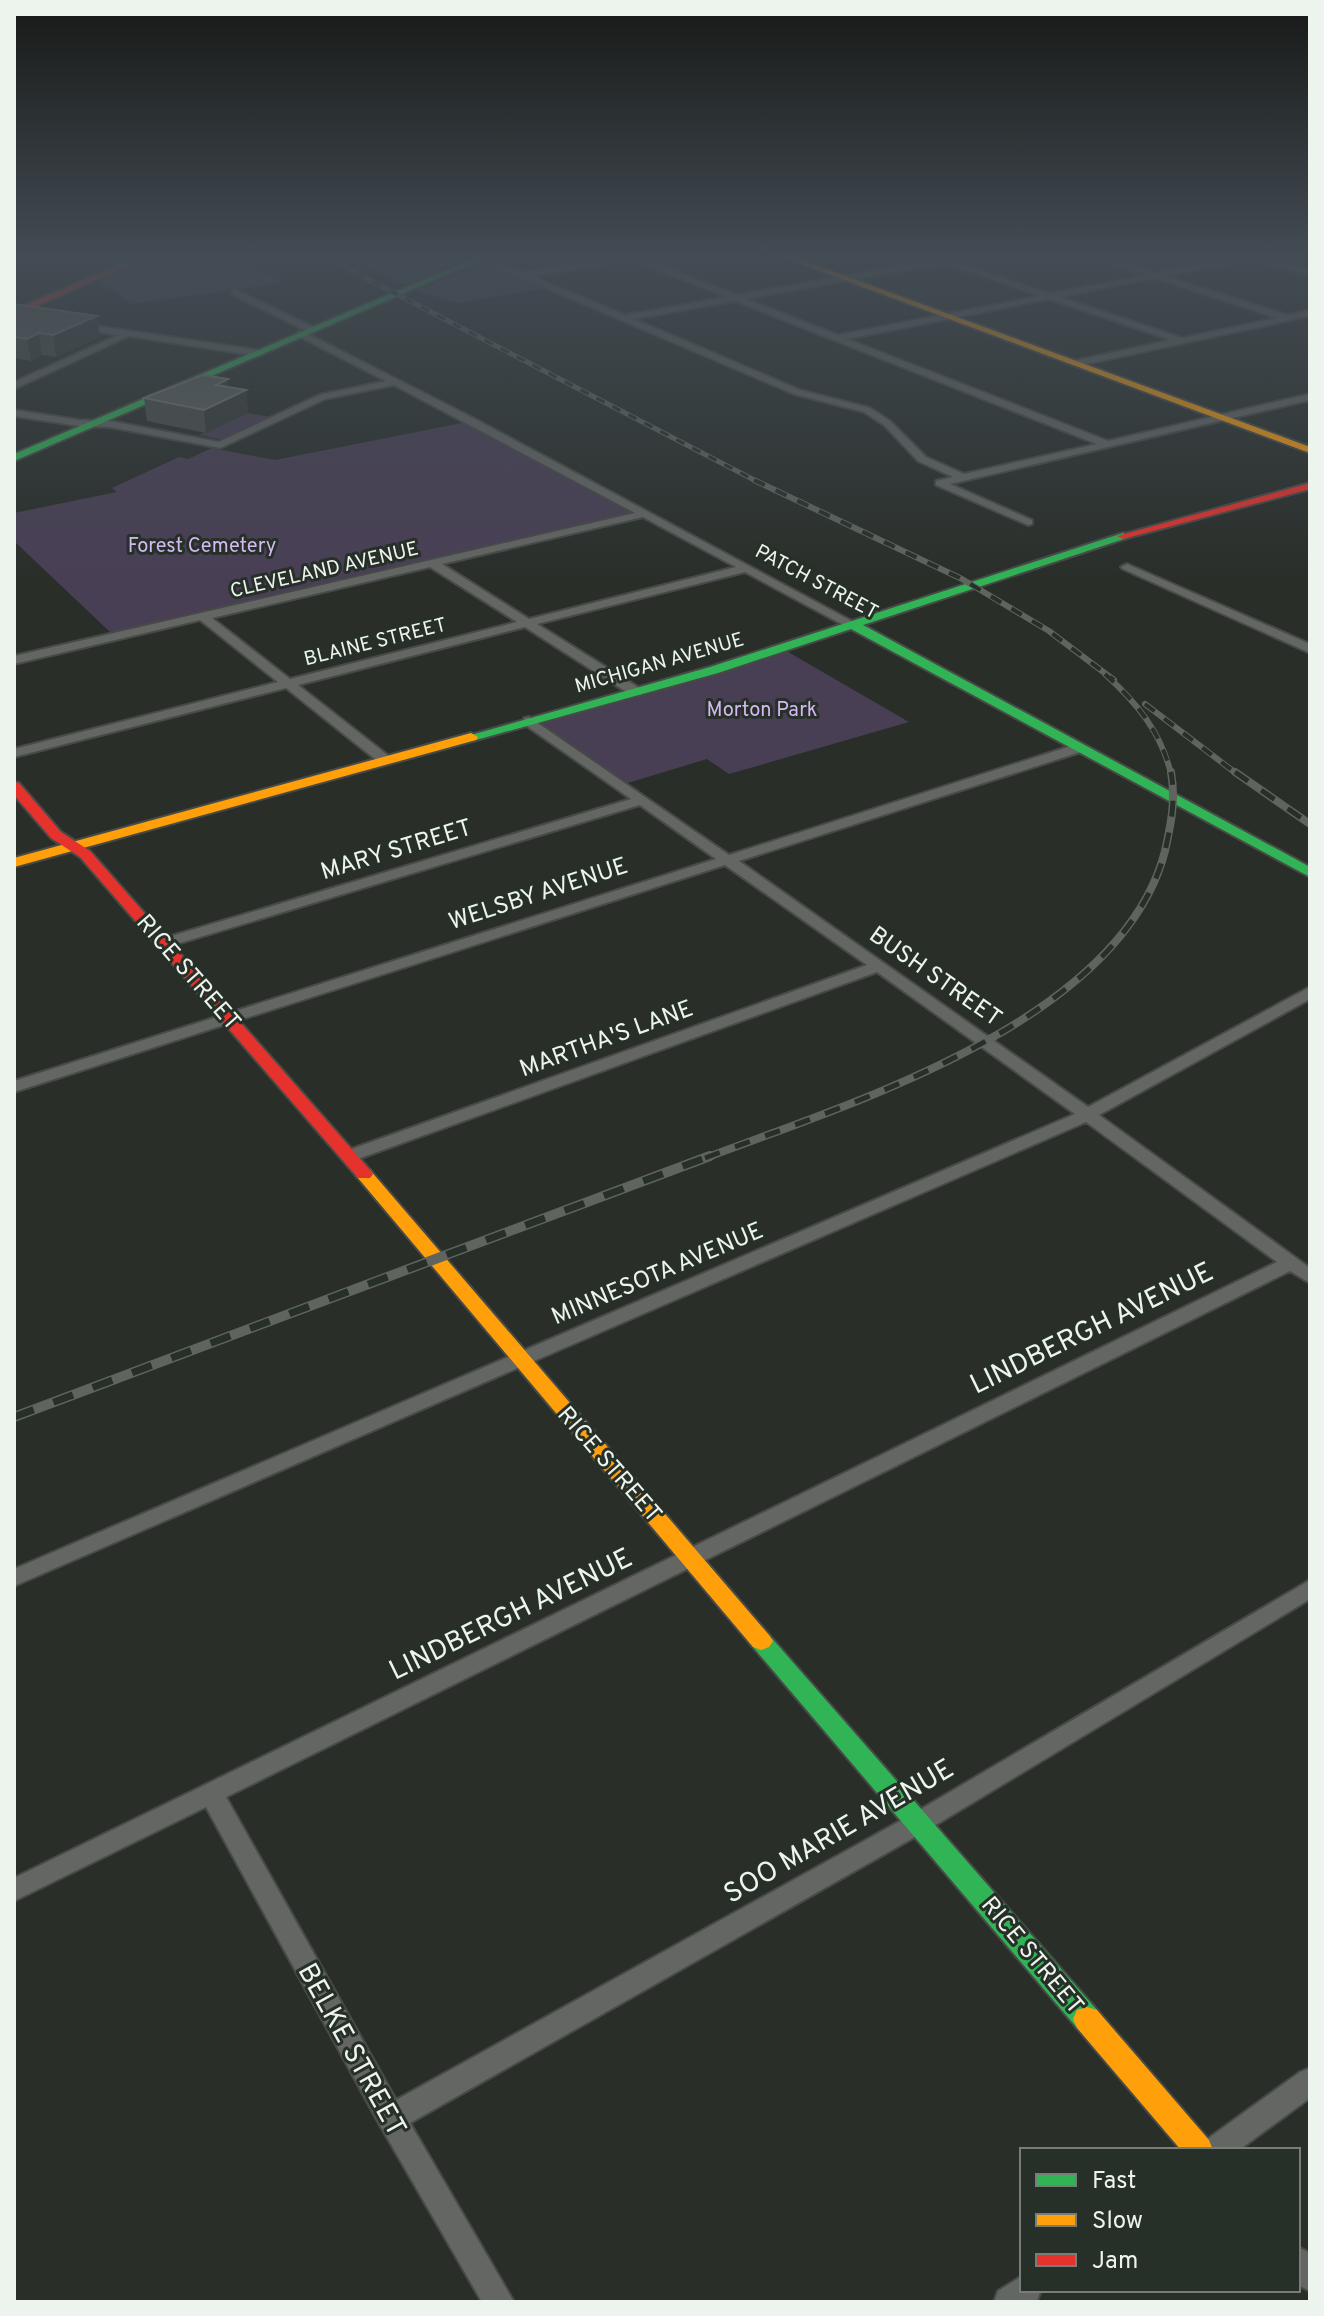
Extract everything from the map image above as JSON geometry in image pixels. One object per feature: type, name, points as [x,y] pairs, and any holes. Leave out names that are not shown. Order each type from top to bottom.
[{"type":"street","points":[[14,386],[59,365]]},
{"type":"street","points":[[14,458],[230,365]]},
{"type":"street","name":"PATCH STREET","points":[[366,365],[1310,873]]},
{"type":"street","points":[[732,365],[797,392],[867,410],[887,423],[922,459],[964,478]]},
{"type":"street","points":[[906,365],[1107,444]]},
{"type":"street","points":[[1082,365],[1310,450]]},
{"type":"street","points":[[14,413],[95,423],[220,445],[322,397],[396,382]]},
{"type":"street","points":[[1028,522],[940,483],[1310,397]]},
{"type":"street","name":"MICHIGAN AVENUE","points":[[14,863],[636,692],[853,625],[1113,538],[1310,486]]},
{"type":"street","name":"CLEVELAND AVENUE","points":[[14,660],[643,514]]},
{"type":"street","points":[[432,563],[636,692]]},
{"type":"street","points":[[1127,567],[1310,649]]},
{"type":"street","name":"BLAINE STREET","points":[[14,753],[745,568]]},
{"type":"street","points":[[201,615],[385,760]]},
{"type":"street","name":"BUSH STREET","points":[[529,721],[879,966],[1310,1277]]},
{"type":"street","name":"WELSBY AVENUE","points":[[14,1087],[1079,748]]},
{"type":"street","name":"RICE STREET","points":[[14,786],[56,835],[85,854],[164,943],[1197,2148]]},
{"type":"street","name":"MARY STREET","points":[[164,943],[643,800]]},
{"type":"street","name":"MARTHA'S LANE","points":[[349,1156],[879,966]]},
{"type":"street","name":"MINNESOTA AVENUE","points":[[14,1578],[1087,1115],[1310,992]]},
{"type":"street","name":"LINDBERGH AVENUE","points":[[14,1890],[1291,1263]]},
{"type":"street","name":"SOO MARIE AVENUE","points":[[391,2118],[920,1822],[1310,1588]]},
{"type":"street","name":"BELKE STREET","points":[[211,1793],[391,2118],[499,2302]]},
{"type":"street","points":[[1219,2148],[1310,2081]]},
{"type":"green space","points":[[248,413],[271,417],[224,440],[199,435]]},
{"type":"green space","name":"Forest Cemetery","points":[[472,421],[643,514],[201,615],[110,632],[14,541],[14,513],[117,492],[112,488],[179,457],[188,459],[212,448],[275,460]]},
{"type":"green space","name":"Morton Park","points":[[783,649],[909,722],[729,774],[707,759],[621,785],[529,721]]},
{"type":"building","points":[[203,375],[228,379],[216,385],[246,390],[204,410],[144,398]]},
{"type":"railway","points":[[533,365],[756,481]]},
{"type":"railway","points":[[756,481],[962,579],[1049,631],[1114,680]]},
{"type":"railway","points":[[1105,674],[1146,719],[1161,745],[1171,774]]},
{"type":"railway","points":[[1145,704],[1237,774]]},
{"type":"railway","points":[[705,1158],[903,1082],[973,1048],[1039,1009],[1095,963],[1139,911],[1165,851],[1173,802],[1171,772]]},
{"type":"railway","points":[[1235,772],[1310,824]]},
{"type":"railway","points":[[14,1417],[710,1156]]},
{"type":"traffic: fast","points":[[14,458],[231,365]]},
{"type":"traffic: fast","points":[[471,737],[714,670],[1123,536]]},
{"type":"traffic: fast","points":[[853,625],[1310,873]]},
{"type":"traffic: fast","points":[[761,1641],[1087,2019]]},
{"type":"traffic: slow","points":[[1079,365],[1310,450]]},
{"type":"traffic: slow","points":[[14,863],[471,737]]},
{"type":"traffic: slow","points":[[364,1174],[761,1641]]},
{"type":"traffic: slow","points":[[1087,2019],[1197,2148]]},
{"type":"traffic: jam","points":[[1123,536],[1310,486]]},
{"type":"traffic: jam","points":[[14,786],[56,835],[85,854],[364,1174]]}]
